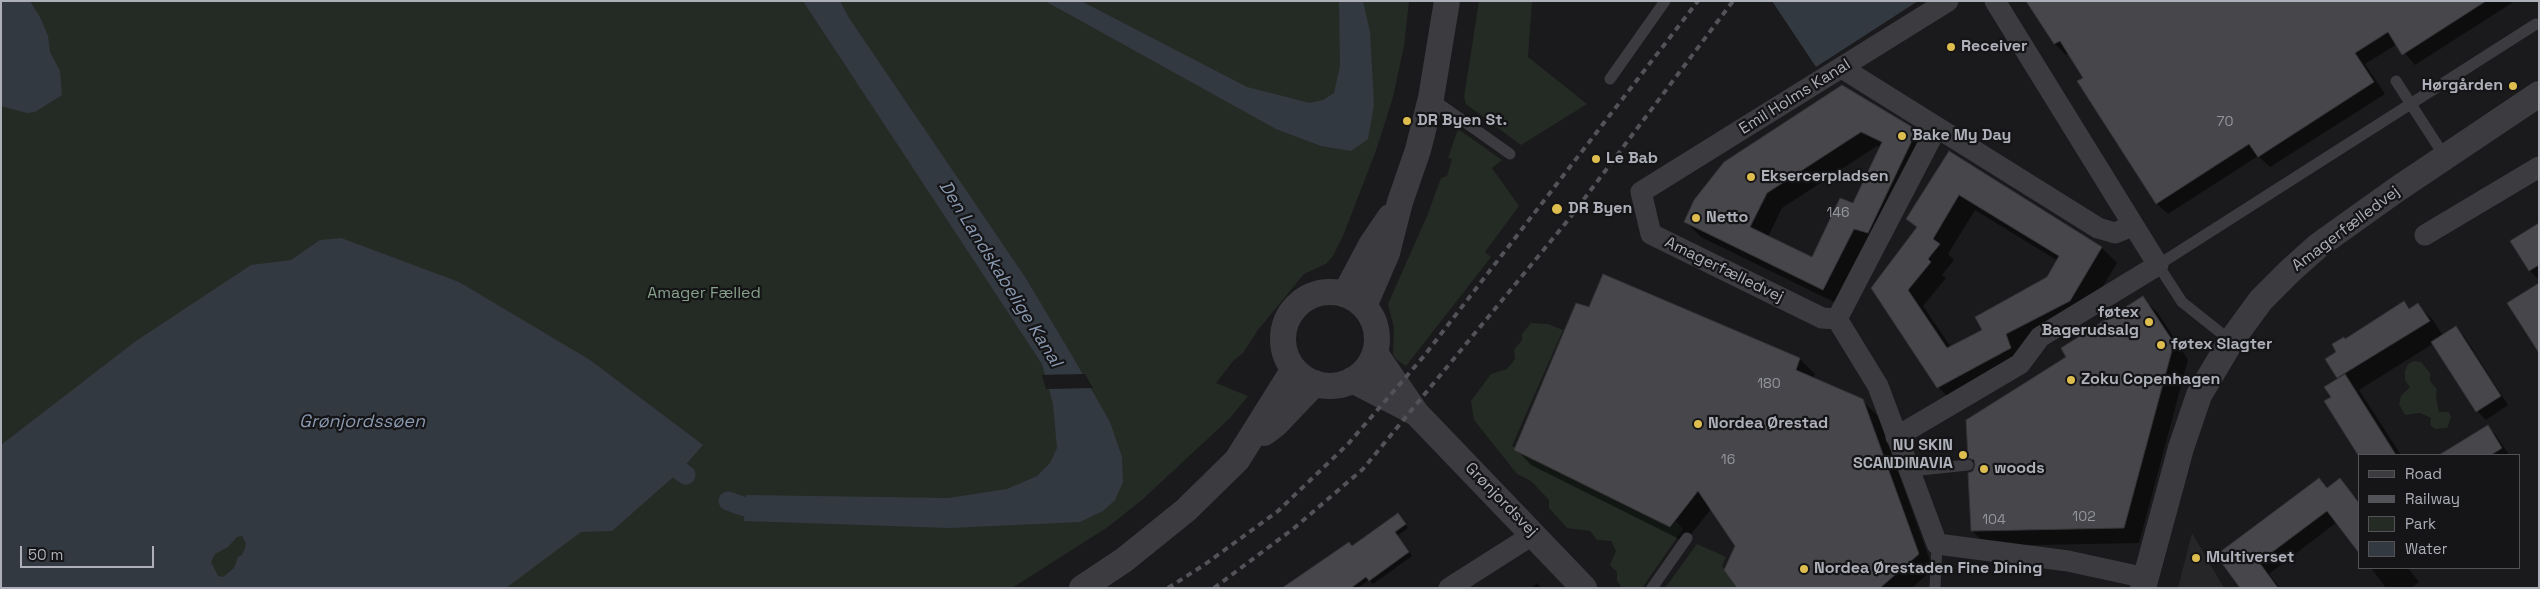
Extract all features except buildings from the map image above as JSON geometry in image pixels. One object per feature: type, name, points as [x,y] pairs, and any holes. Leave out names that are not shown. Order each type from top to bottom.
[{"type":"street","name":"Emil Holms Kanal","points":[[1641,192],[1948,1]]},
{"type":"street","points":[[1896,436],[2020,364],[2040,337],[2158,265],[2132,226],[1996,1]]},
{"type":"street","points":[[1354,300],[1387,253],[1400,202],[1415,161],[1432,98],[1445,6]]},
{"type":"street","points":[[1842,68],[2098,228],[2115,233],[2132,226]]},
{"type":"street","name":"Amagerfælledvej","points":[[1937,544],[2068,561],[2145,583],[2181,448],[2199,395],[2231,341],[2261,300],[2319,246],[2445,157],[2539,94]]},
{"type":"street","points":[[1937,127],[1837,318],[1878,386],[1937,544]]},
{"type":"street","points":[[2425,235],[2539,167]]},
{"type":"street","name":"Amagerfælledvej","points":[[1641,192],[1651,234],[1822,318],[1837,318]]},
{"type":"street","points":[[1333,292],[1354,300],[1376,328],[1375,353],[1370,364],[1352,380],[1334,385],[1304,376],[1288,358],[1284,341],[1286,323],[1291,312],[1299,303],[1315,295],[1333,292]]},
{"type":"street","name":"Grønjordsvej","points":[[1375,353],[1417,414],[1584,588]]},
{"type":"street","points":[[1082,588],[1124,560],[1186,510],[1237,460],[1246,448],[1276,424],[1304,376]]},
{"type":"street","name":"Grønjordsvej","points":[[1352,380],[1417,414]]},
{"type":"street","points":[[1448,588],[1534,534]]},
{"type":"lane","points":[[1610,79],[1664,1]]},
{"type":"lane","points":[[2231,341],[2182,302],[2158,265],[2536,24]]},
{"type":"lane","points":[[2396,81],[2445,157]]},
{"type":"lane","points":[[1432,98],[1510,154]]},
{"type":"lane","points":[[1911,471],[1968,465]]},
{"type":"lane","points":[[1652,588],[1687,538]]},
{"type":"lane","points":[[1935,588],[1937,544]]},
{"type":"shaded area","name":"Multiverset","points":[[2192,533],[2224,588],[2178,588]]},
{"type":"green space","name":"Amager Fælled","points":[[1,1],[1409,1],[1404,46],[1393,97],[1377,148],[1343,236],[1333,256],[1326,264],[1304,274],[1258,330],[1243,353],[1234,360],[1216,383],[1248,396],[1230,418],[1143,499],[1108,527],[1012,588],[1,588]]},
{"type":"green space","points":[[1479,1],[1532,1],[1528,57],[1587,104],[1521,145],[1466,104],[1464,97]]},
{"type":"green space","points":[[1458,129],[1502,160],[1492,168],[1519,206],[1485,252],[1491,257],[1406,366],[1397,360],[1393,354],[1394,328],[1388,304],[1427,216],[1441,178],[1447,176],[1452,159],[1448,158]]},
{"type":"green space","points":[[1531,323],[1548,324],[1563,330],[1512,446],[1671,527],[1676,521],[1683,529],[1642,588],[1622,588],[1617,581],[1617,572],[1610,565],[1616,551],[1611,541],[1597,540],[1590,531],[1567,528],[1549,508],[1549,500],[1531,481],[1517,474],[1474,420],[1471,401],[1491,374],[1507,369],[1515,359],[1514,350],[1522,340],[1522,334]]},
{"type":"green space","points":[[2414,361],[2421,362],[2430,373],[2430,381],[2437,389],[2436,397],[2439,412],[2449,412],[2451,417],[2447,428],[2435,429],[2430,425],[2431,418],[2420,413],[2405,415],[2399,404],[2401,396],[2410,387],[2405,380],[2405,371],[2408,364]]},
{"type":"green space","points":[[1697,544],[1726,557],[1722,566],[1737,588],[1665,588]]},
{"type":"water","points":[[1,1],[30,1],[41,19],[48,36],[50,52],[60,71],[62,95],[35,112],[27,113],[1,106]]},
{"type":"water","points":[[803,1],[840,1],[849,18],[1025,277],[1074,359],[1110,422],[1122,457],[1123,482],[1115,500],[1103,511],[1080,522],[950,528],[744,521],[746,495],[948,498],[1007,489],[1037,476],[1050,463],[1057,448],[1053,404],[1042,364]]},
{"type":"water","points":[[1045,1],[1081,1],[1247,87],[1310,103],[1323,100],[1334,93],[1340,66],[1339,1],[1363,1],[1370,32],[1374,105],[1368,139],[1351,151],[1321,146],[1276,129]]},
{"type":"water","points":[[1772,1],[1918,1],[1816,67]]},
{"type":"water","name":"Grønjordssøen","points":[[341,238],[459,282],[590,360],[703,445],[680,471],[612,531],[581,532],[506,588],[1,588],[1,445],[136,341],[251,265],[291,260],[320,240]],"holes":[[[242,536],[246,543],[242,555],[238,557],[234,568],[223,577],[218,576],[211,562],[215,554],[228,547],[237,537]]]},
{"type":"pier","points":[[1085,374],[1093,388],[1046,389],[1042,375]]},
{"type":"waterway","name":"Den Landskabelige Kanal","points":[[680,471],[686,475]]},
{"type":"waterway","name":"Den Landskabelige Kanal","points":[[728,501],[745,507],[771,508]]},
{"type":"railway","points":[[1168,588],[1204,565],[1278,511],[1348,444],[1424,356],[1698,1]]},
{"type":"railway","points":[[1214,588],[1293,529],[1363,469],[1569,219],[1733,1]]},
{"type":"place","name":"Receiver","points":[[1951,47]]},
{"type":"place","name":"Hørgården","points":[[2513,86]]},
{"type":"place","name":"DR Byen St.","points":[[1407,121]]},
{"type":"place","name":"Bake My Day","points":[[1902,136]]},
{"type":"place","name":"Le Bab","points":[[1596,159]]},
{"type":"place","name":"Eksercerpladsen","points":[[1751,177]]},
{"type":"place","name":"DR Byen","points":[[1557,209]]},
{"type":"place","name":"Netto","points":[[1696,218]]},
{"type":"place","name":"føtex Bagerudsalg","points":[[2149,322]]},
{"type":"place","name":"føtex Slagter","points":[[2161,345]]},
{"type":"place","name":"Zoku Copenhagen","points":[[2071,380]]},
{"type":"place","name":"Nordea Ørestad","points":[[1698,424]]},
{"type":"place","name":"NU SKIN SCANDINAVIA","points":[[1963,455]]},
{"type":"place","name":"woods","points":[[1984,469]]},
{"type":"place","name":"Multiverset","points":[[2196,558]]},
{"type":"place","name":"Nordea Ørestaden Fine Dining","points":[[1804,569]]}]
